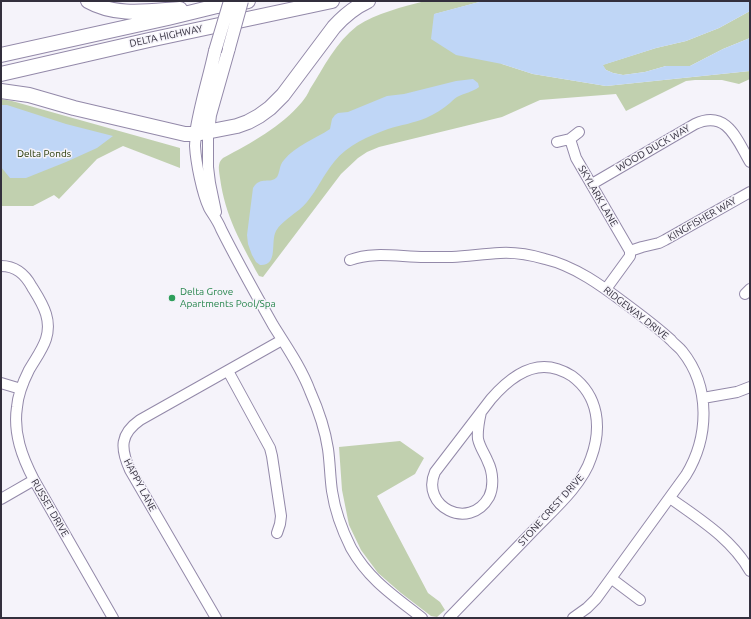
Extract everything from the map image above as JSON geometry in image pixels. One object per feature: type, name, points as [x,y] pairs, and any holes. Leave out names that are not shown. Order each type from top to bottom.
[{"type":"highway","points":[[88,1],[105,8],[126,12],[217,6]]},
{"type":"highway","name":"DELTA HIGHWAY","points":[[1,55],[217,6],[248,1]]},
{"type":"highway","name":"DELTA HIGHWAY","points":[[1,74],[142,41],[332,1]]},
{"type":"highway","points":[[1,91],[29,95],[74,108],[185,134],[202,133],[236,126],[253,119],[270,108],[284,95],[334,27],[355,8],[368,1]]},
{"type":"main road","points":[[202,133],[199,116],[215,51],[230,1]]},
{"type":"main road","points":[[202,133],[210,115],[242,1]]},
{"type":"street","name":"WOOD DUCK WAY","points":[[592,184],[695,124],[706,120],[717,120],[726,125],[732,131],[750,162]]},
{"type":"street","points":[[557,142],[570,140],[579,132]]},
{"type":"street","points":[[202,133],[195,145],[200,181],[208,207],[220,226],[268,316],[305,378],[324,432],[328,448],[332,491],[340,523],[346,538],[359,560],[379,584],[422,618]]},
{"type":"street","name":"SKYLARK LANE","points":[[570,140],[574,154],[630,251]]},
{"type":"street","name":"KINGFISHER WAY","points":[[630,251],[665,240],[750,192]]},
{"type":"street","points":[[606,289],[630,256],[630,251]]},
{"type":"street","name":"RIDGEWAY DRIVE","points":[[350,260],[356,257],[368,255],[451,257],[501,253],[537,257],[555,262],[573,269],[606,289],[657,328],[681,350],[693,368],[703,398],[704,410],[704,425],[693,463],[612,579],[594,602],[573,618]]},
{"type":"street","name":"RUSSET DRIVE","points":[[1,266],[15,269],[27,278],[45,310],[47,320],[45,343],[21,389],[17,408],[17,434],[23,457],[34,480],[113,618]]},
{"type":"street","name":"HAPPY LANE","points":[[216,618],[130,470],[125,457],[124,443],[126,433],[136,423],[282,340]]},
{"type":"street","name":"STONE CREST DRIVE","points":[[449,618],[575,486],[592,458],[595,444],[597,430],[595,406],[590,396],[577,380],[559,369],[543,367],[534,368],[516,376],[498,390],[481,412],[435,472],[433,477],[433,491],[435,497],[439,503],[452,513],[466,514],[479,508],[489,497],[491,491],[492,480],[490,467],[480,444],[478,435],[481,412]]},
{"type":"street","points":[[228,371],[270,448],[281,516],[277,533]]},
{"type":"street","points":[[1,383],[21,389]]},
{"type":"street","points":[[703,398],[737,392],[750,387]]},
{"type":"street","points":[[1,499],[34,480]]},
{"type":"street","points":[[670,498],[727,541],[750,571]]},
{"type":"street","points":[[612,579],[640,600]]},
{"type":"green space","points":[[425,1],[483,1],[435,14],[502,64],[533,74],[606,86],[750,71],[750,79],[739,84],[722,80],[686,81],[626,111],[616,94],[540,100],[502,117],[379,147],[358,158],[341,174],[263,277],[259,276],[235,229],[226,205],[222,192],[219,172],[219,164],[221,160],[265,134],[294,111],[302,102],[337,47],[357,26],[364,21],[381,14]]},
{"type":"green space","points":[[750,11],[750,38],[723,49],[690,66],[666,66],[645,72],[623,75],[606,70],[602,65],[656,48],[686,41],[719,28]]},
{"type":"green space","name":"Delta Ponds","points":[[1,99],[180,148],[180,168],[123,146],[97,159],[59,199],[54,195],[33,206],[1,206]]},
{"type":"green space","points":[[400,441],[424,458],[415,474],[377,496],[428,593],[440,602],[445,610],[437,617],[431,616],[378,573],[361,550],[349,525],[342,490],[339,447]]},
{"type":"water","points":[[483,1],[750,1],[750,11],[719,28],[686,41],[656,48],[603,65],[606,70],[623,75],[645,72],[666,66],[690,66],[723,49],[750,38],[750,71],[606,86],[533,74],[502,64],[456,55],[431,39],[434,14]]},
{"type":"water","points":[[473,79],[478,83],[479,87],[457,97],[436,113],[421,120],[388,129],[373,135],[352,146],[339,156],[307,202],[286,220],[276,231],[274,236],[272,258],[270,262],[260,265],[256,262],[248,244],[247,235],[253,188],[259,182],[271,180],[277,177],[282,162],[299,147],[330,129],[332,119],[335,115],[338,113],[348,112],[387,96],[404,94],[456,81]]},
{"type":"water","points":[[1,105],[7,105],[66,124],[113,136],[97,148],[66,162],[26,178],[10,178],[1,167]]},
{"type":"place","name":"Delta Grove Apartments Pool/Spa","points":[[172,298]]}]
